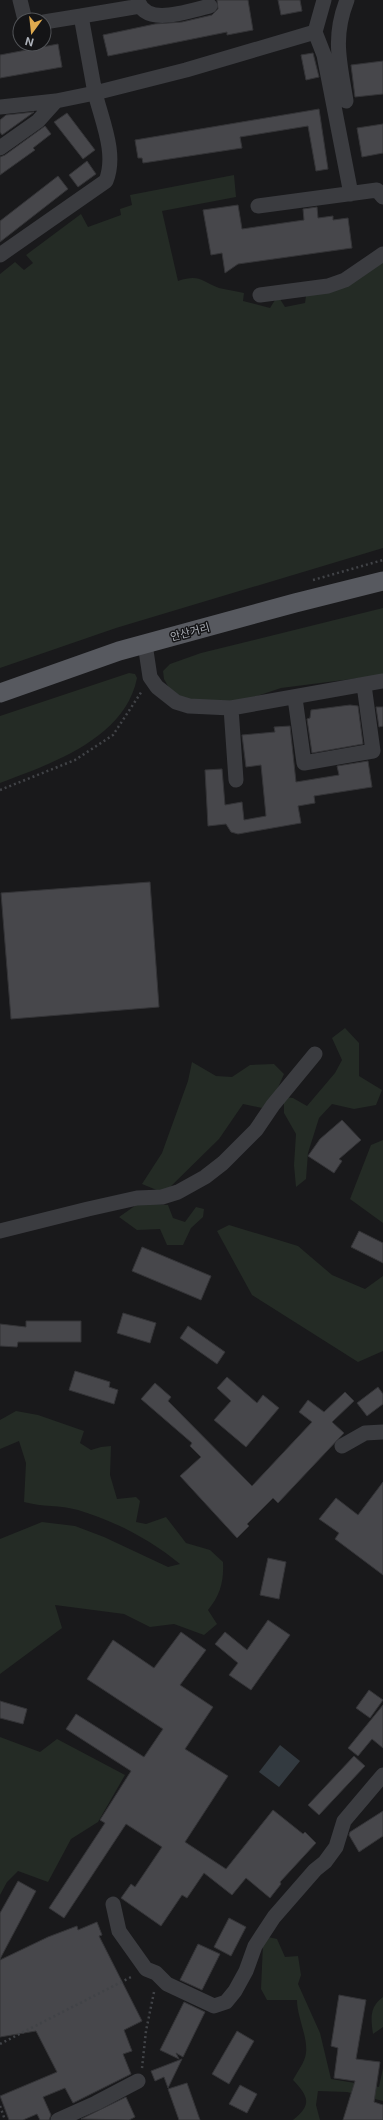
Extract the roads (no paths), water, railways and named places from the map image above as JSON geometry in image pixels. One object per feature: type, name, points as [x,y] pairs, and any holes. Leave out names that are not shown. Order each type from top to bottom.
[{"type":"main road","name":"안산거리","points":[[0,693],[119,651],[383,581]]},
{"type":"street","points":[[20,0],[23,12]]},
{"type":"street","points":[[324,0],[315,32],[324,55],[351,194]]},
{"type":"street","points":[[346,101],[337,43],[339,25],[347,0]]},
{"type":"street","points":[[52,21],[139,3],[151,16],[166,16],[210,6]]},
{"type":"street","points":[[0,255],[106,181],[110,172],[110,154],[95,93],[81,16]]},
{"type":"street","points":[[0,107],[56,101],[95,93],[186,70],[315,32]]},
{"type":"street","points":[[0,148],[38,121],[56,101]]},
{"type":"street","points":[[258,206],[377,190],[383,196]]},
{"type":"street","points":[[260,295],[328,286],[346,280],[383,254]]},
{"type":"street","points":[[145,644],[150,677],[157,687],[176,702],[189,706],[231,708],[383,681]]},
{"type":"street","points":[[294,698],[304,762],[373,751],[364,685]]},
{"type":"street","points":[[231,708],[236,780]]},
{"type":"street","points":[[0,1231],[137,1198],[162,1197],[178,1192],[205,1177],[223,1163],[256,1130],[273,1105],[315,1054]]},
{"type":"street","points":[[342,1446],[365,1433],[383,1432]]},
{"type":"street","points":[[113,1904],[119,1932],[151,1971],[167,1984],[199,2000],[214,2006],[226,2002],[246,1972],[254,1946],[274,1917],[315,1870],[326,1862],[336,1847],[344,1820],[383,1776]]},
{"type":"street","points":[[58,2120],[96,2103],[138,2081]]}]
